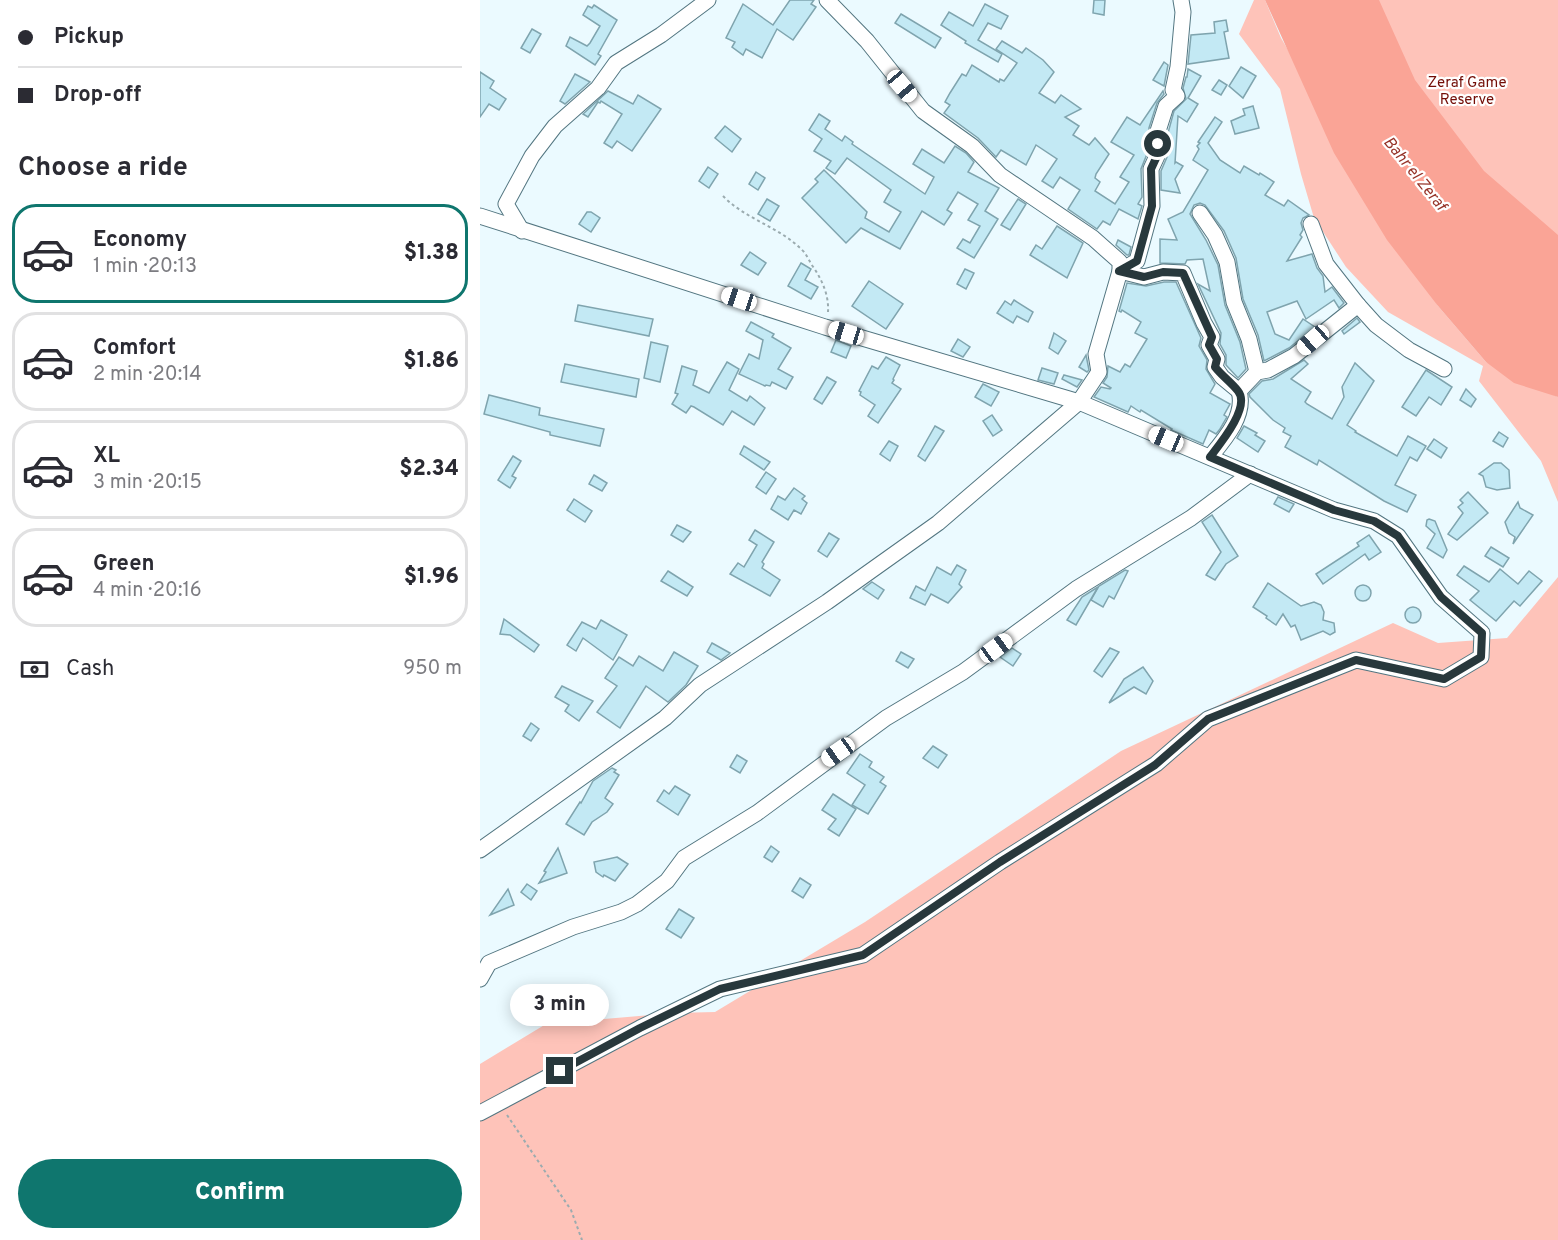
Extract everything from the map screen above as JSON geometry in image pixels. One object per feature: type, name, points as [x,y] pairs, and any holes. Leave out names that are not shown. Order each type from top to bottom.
[{"type":"street","points":[[522,231],[506,204],[532,156],[555,126],[598,88],[616,63],[661,35],[708,0]]},
{"type":"street","points":[[480,850],[665,718],[700,685],[827,602],[938,523],[1079,402],[1099,372],[1096,354],[1120,262],[1093,238],[1000,175],[972,146],[924,111],[867,41],[826,0]]},
{"type":"street","points":[[1119,271],[1137,261],[1152,206],[1151,169],[1157,156],[1158,131],[1166,106],[1177,96],[1173,90],[1178,68],[1183,12],[1181,0]]},
{"type":"street","points":[[1200,213],[1215,235],[1227,262],[1234,302],[1249,339],[1257,372]]},
{"type":"street","points":[[480,216],[825,327],[1079,402],[1334,510],[1374,521],[1398,536],[1441,597],[1482,633],[1481,657],[1444,679],[1356,660],[1208,719],[1155,765],[1000,862],[863,955],[720,989],[640,1028],[480,1113]]},
{"type":"street","points":[[1311,224],[1326,264],[1376,325],[1409,350],[1444,369]]},
{"type":"street","points":[[1119,271],[1144,277],[1163,272],[1183,273],[1212,337],[1209,345],[1217,359],[1215,367],[1222,377],[1239,391],[1241,400],[1231,430],[1210,457]]},
{"type":"street","points":[[1239,391],[1257,372],[1268,370],[1294,356],[1358,305]]},
{"type":"street","points":[[480,979],[489,963],[573,927],[621,912],[637,904],[667,881],[684,858],[757,813],[886,718],[963,672],[1077,588],[1191,519],[1250,474]]},
{"type":"path","points":[[723,196],[742,214],[763,223],[792,242],[805,254],[826,289],[829,310],[825,327]]},
{"type":"path","points":[[500,1104],[571,1210],[582,1240]]},
{"type":"green space","points":[[1254,0],[1265,0],[1281,38],[1438,306],[1486,362],[1558,397],[1558,502],[1541,461],[1479,381],[1483,366],[1388,312],[1346,267],[1314,218],[1280,89],[1239,34]]},
{"type":"green space","name":"Zeraf Game Reserve","points":[[1320,0],[1558,0],[1558,313]]},
{"type":"green space","points":[[1558,577],[1558,1240],[480,1240],[480,1064],[546,1024],[674,1013],[715,1012],[865,922],[1121,751],[1393,623],[1438,643],[1507,638]]},
{"type":"water","name":"Bahr el Zeraf","points":[[1265,0],[1379,0],[1415,80],[1484,171],[1558,235],[1558,397],[1514,383],[1486,362],[1438,306],[1387,240],[1334,153]]},
{"type":"building","points":[[790,0],[814,0],[811,4],[816,7],[793,40],[777,29],[762,58],[746,49],[743,55],[732,47],[735,42],[726,38],[743,4],[773,25]]},
{"type":"building","points":[[1094,0],[1105,0],[1104,15],[1093,13]]},
{"type":"building","points":[[985,4],[1008,16],[1001,29],[988,23],[978,40],[1002,54],[998,62],[965,43],[966,41],[941,25],[949,12],[973,26]]},
{"type":"building","points":[[594,5],[617,20],[598,54],[601,56],[595,65],[566,46],[570,37],[587,46],[590,43],[600,26],[583,15],[588,6],[592,8]]},
{"type":"building","points":[[901,14],[941,38],[935,48],[895,23]]},
{"type":"building","points":[[1226,20],[1228,31],[1224,32],[1229,58],[1188,64],[1191,35],[1215,33],[1214,22]]},
{"type":"building","points":[[532,29],[541,34],[530,53],[521,48]]},
{"type":"building","points":[[1002,41],[1022,53],[1026,48],[1043,60],[1054,72],[1039,93],[1055,103],[1061,95],[1081,109],[1065,117],[1079,126],[1073,135],[1089,145],[1095,138],[1109,154],[1096,174],[1095,178],[1100,182],[1095,191],[1115,204],[1129,182],[1120,177],[1134,155],[1111,142],[1127,117],[1140,125],[1163,91],[1164,94],[1157,103],[1149,128],[1147,154],[1141,169],[1142,197],[1138,204],[1142,206],[1138,219],[1119,209],[1110,225],[1103,221],[1097,229],[1068,209],[1080,190],[1060,177],[1053,188],[1042,181],[1057,159],[1036,145],[1026,165],[1001,150],[996,157],[978,138],[944,113],[950,105],[945,102],[950,93],[962,74],[966,76],[972,65],[999,82],[1000,79],[1004,81],[1017,63],[996,49]]},
{"type":"building","points":[[1164,62],[1168,65],[1164,86],[1153,80]]},
{"type":"building","points":[[1241,67],[1256,76],[1243,98],[1229,86]]},
{"type":"building","points":[[1188,69],[1201,76],[1188,98],[1198,104],[1187,122],[1178,116],[1175,163],[1183,166],[1175,179],[1180,193],[1161,190],[1161,171],[1167,157],[1168,133],[1174,111],[1186,99],[1183,88]]},
{"type":"building","points":[[480,72],[494,81],[490,88],[506,99],[499,110],[489,104],[480,117]]},
{"type":"building","points":[[575,74],[590,82],[565,104],[560,101]]},
{"type":"building","points":[[1219,80],[1227,85],[1221,95],[1212,90]]},
{"type":"building","points":[[608,91],[633,104],[638,95],[661,109],[632,151],[617,141],[612,148],[604,143],[622,114],[601,101],[588,117],[583,114]]},
{"type":"building","points":[[1253,106],[1259,128],[1235,134],[1231,121],[1245,115],[1243,109]]},
{"type":"building","points":[[819,114],[830,121],[825,129],[842,141],[845,136],[853,142],[852,144],[925,194],[934,177],[913,164],[922,149],[944,163],[955,146],[966,153],[974,162],[968,172],[999,188],[985,211],[998,219],[974,258],[957,248],[963,239],[970,243],[980,226],[968,220],[978,204],[958,192],[947,210],[952,213],[944,225],[922,211],[900,249],[861,228],[846,243],[802,198],[818,182],[815,179],[824,170],[867,212],[865,218],[889,232],[901,212],[884,202],[891,190],[847,158],[835,174],[826,168],[831,161],[814,151],[822,139],[809,130]]},
{"type":"building","points":[[1215,117],[1222,122],[1208,143],[1220,160],[1240,173],[1244,166],[1259,175],[1260,173],[1274,182],[1265,195],[1284,206],[1288,200],[1309,215],[1303,218],[1301,223],[1303,230],[1300,235],[1302,237],[1287,261],[1312,254],[1323,276],[1325,292],[1332,287],[1344,303],[1339,308],[1334,300],[1306,319],[1297,301],[1267,312],[1275,334],[1289,340],[1303,319],[1315,327],[1289,348],[1264,361],[1258,335],[1243,299],[1236,258],[1224,231],[1205,205],[1200,203],[1194,205],[1190,214],[1218,265],[1225,305],[1240,342],[1246,369],[1238,378],[1226,365],[1226,355],[1220,344],[1221,333],[1198,284],[1210,291],[1203,259],[1187,260],[1185,264],[1160,263],[1160,239],[1177,240],[1168,219],[1183,212],[1208,170],[1193,160],[1199,149],[1197,146],[1200,143],[1198,142]]},
{"type":"building","points":[[725,126],[741,139],[732,152],[715,138]]},
{"type":"building","points":[[708,167],[718,174],[709,188],[699,181]]},
{"type":"building","points":[[756,172],[765,178],[758,190],[749,184]]},
{"type":"building","points":[[767,199],[779,206],[770,221],[758,214]]},
{"type":"building","points":[[1018,199],[1026,204],[1010,230],[1001,225]]},
{"type":"building","points":[[587,212],[600,218],[591,232],[579,224]]},
{"type":"building","points":[[1057,226],[1083,243],[1067,278],[1030,255],[1036,245],[1042,249]]},
{"type":"building","points":[[1118,240],[1131,247],[1129,255],[1116,245]]},
{"type":"building","points":[[750,252],[766,263],[758,275],[741,265]]},
{"type":"building","points":[[801,263],[811,269],[805,280],[818,287],[811,299],[788,286]]},
{"type":"building","points":[[965,269],[974,273],[966,289],[957,284]]},
{"type":"building","points":[[869,281],[903,304],[886,329],[852,306]]},
{"type":"building","points":[[1176,282],[1201,338],[1199,346],[1207,360],[1206,369],[1215,384],[1210,393],[1230,404],[1224,415],[1227,417],[1220,429],[1216,434],[1209,430],[1203,444],[1171,430],[1141,410],[1140,412],[1131,406],[1128,412],[1094,397],[1101,387],[1111,388],[1103,383],[1107,377],[1108,366],[1120,372],[1125,364],[1130,367],[1147,339],[1135,333],[1141,322],[1122,310],[1119,311],[1127,283],[1146,286]]},
{"type":"building","points":[[1014,300],[1033,312],[1028,322],[1017,316],[1013,323],[997,313],[1005,301],[1011,305]]},
{"type":"building","points":[[578,305],[653,319],[649,336],[575,321]]},
{"type":"building","points":[[1357,318],[1360,322],[1344,334],[1342,331]]},
{"type":"building","points":[[751,322],[774,334],[772,337],[791,348],[778,369],[793,377],[786,389],[772,382],[770,386],[765,386],[739,374],[749,354],[759,359],[763,340],[746,331]]},
{"type":"building","points":[[1054,333],[1066,341],[1058,354],[1049,348]]},
{"type":"building","points":[[958,339],[970,347],[963,357],[951,351]]},
{"type":"building","points":[[836,340],[851,346],[846,358],[831,352]]},
{"type":"building","points":[[651,342],[668,346],[660,382],[644,378]]},
{"type":"building","points":[[1086,355],[1089,370],[1087,372],[1079,367]]},
{"type":"building","points":[[886,357],[900,365],[892,383],[901,389],[878,423],[868,416],[875,405],[860,395],[859,391],[872,366],[878,369]]},
{"type":"building","points":[[1304,360],[1308,364],[1291,379],[1311,392],[1305,402],[1307,404],[1332,419],[1344,397],[1342,387],[1355,363],[1374,381],[1347,425],[1397,456],[1408,436],[1426,446],[1417,461],[1410,457],[1395,485],[1416,495],[1407,512],[1384,501],[1319,460],[1317,465],[1285,447],[1291,436],[1283,432],[1285,428],[1273,420],[1250,397],[1249,394],[1262,381],[1273,379]]},
{"type":"building","points":[[727,362],[739,369],[729,390],[747,401],[750,396],[765,408],[754,425],[732,411],[723,425],[694,407],[691,406],[686,413],[672,404],[678,394],[675,393],[682,366],[697,371],[693,385],[709,393]]},
{"type":"building","points":[[565,364],[639,379],[636,397],[561,382]]},
{"type":"building","points":[[1042,368],[1058,373],[1054,384],[1038,380]]},
{"type":"building","points":[[1426,370],[1452,387],[1441,405],[1429,397],[1416,416],[1402,407]]},
{"type":"building","points":[[1064,375],[1082,380],[1077,387],[1062,379]]},
{"type":"building","points":[[827,377],[836,382],[822,404],[814,399]]},
{"type":"building","points":[[983,384],[999,392],[991,406],[975,397]]},
{"type":"building","points":[[1466,389],[1476,399],[1471,407],[1460,400]]},
{"type":"building","points":[[489,395],[540,408],[539,415],[604,429],[600,446],[550,435],[550,432],[484,414]]},
{"type":"building","points":[[992,415],[1002,430],[993,436],[983,421]]},
{"type":"building","points":[[935,426],[944,431],[925,461],[918,456]]},
{"type":"building","points":[[1244,426],[1257,433],[1255,435],[1265,441],[1258,452],[1237,438]]},
{"type":"building","points":[[1499,432],[1508,438],[1503,447],[1493,441]]},
{"type":"building","points":[[1434,439],[1447,448],[1441,458],[1427,449]]},
{"type":"building","points":[[889,441],[898,446],[890,461],[880,454]]},
{"type":"building","points":[[744,446],[770,462],[764,470],[740,454]]},
{"type":"building","points":[[513,456],[521,461],[512,476],[516,478],[510,488],[498,480]]},
{"type":"building","points":[[1494,463],[1501,463],[1509,470],[1510,488],[1497,490],[1486,487],[1483,476],[1479,474]]},
{"type":"building","points":[[766,472],[776,479],[766,494],[756,487]]},
{"type":"building","points":[[594,475],[607,483],[602,491],[589,484]]},
{"type":"building","points":[[794,488],[805,496],[802,499],[807,503],[801,514],[794,510],[788,520],[771,509],[778,496],[785,500]]},
{"type":"building","points":[[1468,492],[1488,513],[1457,540],[1448,534],[1463,513],[1458,507],[1463,503],[1460,500]]},
{"type":"building","points":[[1278,497],[1294,504],[1289,512],[1274,504]]},
{"type":"building","points":[[574,499],[592,511],[585,522],[567,510]]},
{"type":"building","points":[[1518,502],[1520,508],[1533,515],[1513,544],[1515,537],[1509,533],[1505,522]]},
{"type":"building","points":[[1212,515],[1238,556],[1226,564],[1215,580],[1206,575],[1221,552],[1202,522]]},
{"type":"building","points":[[1429,519],[1435,521],[1447,550],[1443,558],[1427,548],[1435,534],[1426,526]]},
{"type":"building","points":[[677,525],[691,532],[683,542],[671,535]]},
{"type":"building","points":[[755,530],[774,542],[762,562],[764,564],[762,568],[780,580],[770,596],[730,574],[738,563],[744,567],[757,545],[749,540]]},
{"type":"building","points":[[829,533],[839,539],[827,557],[818,551]]},
{"type":"building","points":[[1369,535],[1381,552],[1369,560],[1365,554],[1323,584],[1316,574],[1359,546],[1357,543]]},
{"type":"building","points":[[1491,547],[1509,558],[1503,567],[1485,556]]},
{"type":"building","points":[[957,565],[966,570],[959,584],[962,587],[948,603],[931,594],[925,605],[910,598],[916,586],[925,591],[937,567],[951,575]]},
{"type":"building","points":[[1464,566],[1489,582],[1500,569],[1518,584],[1529,571],[1542,581],[1520,606],[1514,601],[1496,621],[1470,600],[1479,591],[1457,575]]},
{"type":"building","points":[[1125,570],[1128,571],[1114,599],[1109,596],[1103,607],[1091,600],[1099,586]]},
{"type":"building","points":[[668,571],[693,587],[687,596],[661,581]]},
{"type":"building","points":[[872,582],[884,590],[878,599],[863,589]]},
{"type":"building","points":[[1268,583],[1301,606],[1314,602],[1321,605],[1324,612],[1323,620],[1334,623],[1335,632],[1330,635],[1323,631],[1301,640],[1295,625],[1291,627],[1283,614],[1276,625],[1266,618],[1267,616],[1253,607]]},
{"type":"building","points":[[1363,585],[1369,587],[1371,593],[1369,599],[1363,601],[1357,599],[1355,593],[1357,587]]},
{"type":"building","points":[[1098,587],[1076,625],[1067,620],[1082,597]]},
{"type":"building","points":[[1413,607],[1421,615],[1413,623],[1405,615]]},
{"type":"building","points":[[504,619],[539,645],[534,652],[510,635],[500,634]]},
{"type":"building","points":[[601,620],[627,635],[613,660],[583,638],[576,651],[567,645],[582,622],[596,629]]},
{"type":"building","points":[[712,643],[730,653],[721,660],[707,652]]},
{"type":"building","points":[[1012,648],[1021,654],[1013,666],[1000,657]]},
{"type":"building","points":[[1110,648],[1119,652],[1102,677],[1094,671]]},
{"type":"building","points":[[674,652],[698,666],[686,685],[668,702],[646,686],[620,728],[597,712],[617,686],[605,678],[619,657],[633,666],[639,656],[663,671]]},
{"type":"building","points":[[901,652],[914,659],[908,668],[896,661]]},
{"type":"building","points":[[1143,667],[1153,681],[1146,694],[1134,687],[1109,703],[1124,679]]},
{"type":"building","points":[[562,686],[593,701],[579,721],[565,711],[569,705],[555,697]]},
{"type":"building","points":[[531,723],[539,729],[531,741],[523,736]]},
{"type":"building","points":[[933,746],[947,755],[938,768],[923,758]]},
{"type":"building","points":[[860,754],[872,762],[869,767],[884,777],[880,782],[886,786],[868,814],[852,805],[865,785],[847,773]]},
{"type":"building","points":[[737,755],[747,761],[740,773],[730,767]]},
{"type":"building","points":[[612,768],[619,775],[605,798],[613,804],[607,812],[592,822],[584,835],[566,824],[593,781]]},
{"type":"building","points":[[675,786],[690,795],[678,815],[657,801],[664,790],[669,794]]},
{"type":"building","points":[[833,794],[856,809],[839,836],[828,829],[836,819],[822,810]]},
{"type":"building","points":[[771,846],[779,852],[772,862],[764,857]]},
{"type":"building","points":[[558,848],[567,873],[539,883],[546,872],[544,871]]},
{"type":"building","points":[[617,857],[628,864],[615,881],[596,872],[594,862]]},
{"type":"building","points":[[800,878],[811,885],[803,898],[792,891]]},
{"type":"building","points":[[527,884],[537,891],[531,900],[521,892]]},
{"type":"building","points":[[508,889],[514,905],[490,915]]},
{"type":"building","points":[[679,909],[694,918],[681,938],[666,929]]},
{"type":"route","points":[[560,1071],[720,989],[863,955],[1000,862],[1155,765],[1208,719],[1356,660],[1444,679],[1481,657],[1482,633],[1441,597],[1398,536],[1374,521],[1334,510],[1210,457],[1231,430],[1241,400],[1239,391],[1222,377],[1215,367],[1217,359],[1209,345],[1212,337],[1183,273],[1163,272],[1144,277],[1119,271],[1137,261],[1152,206],[1151,169],[1157,156],[1158,144]]}]
